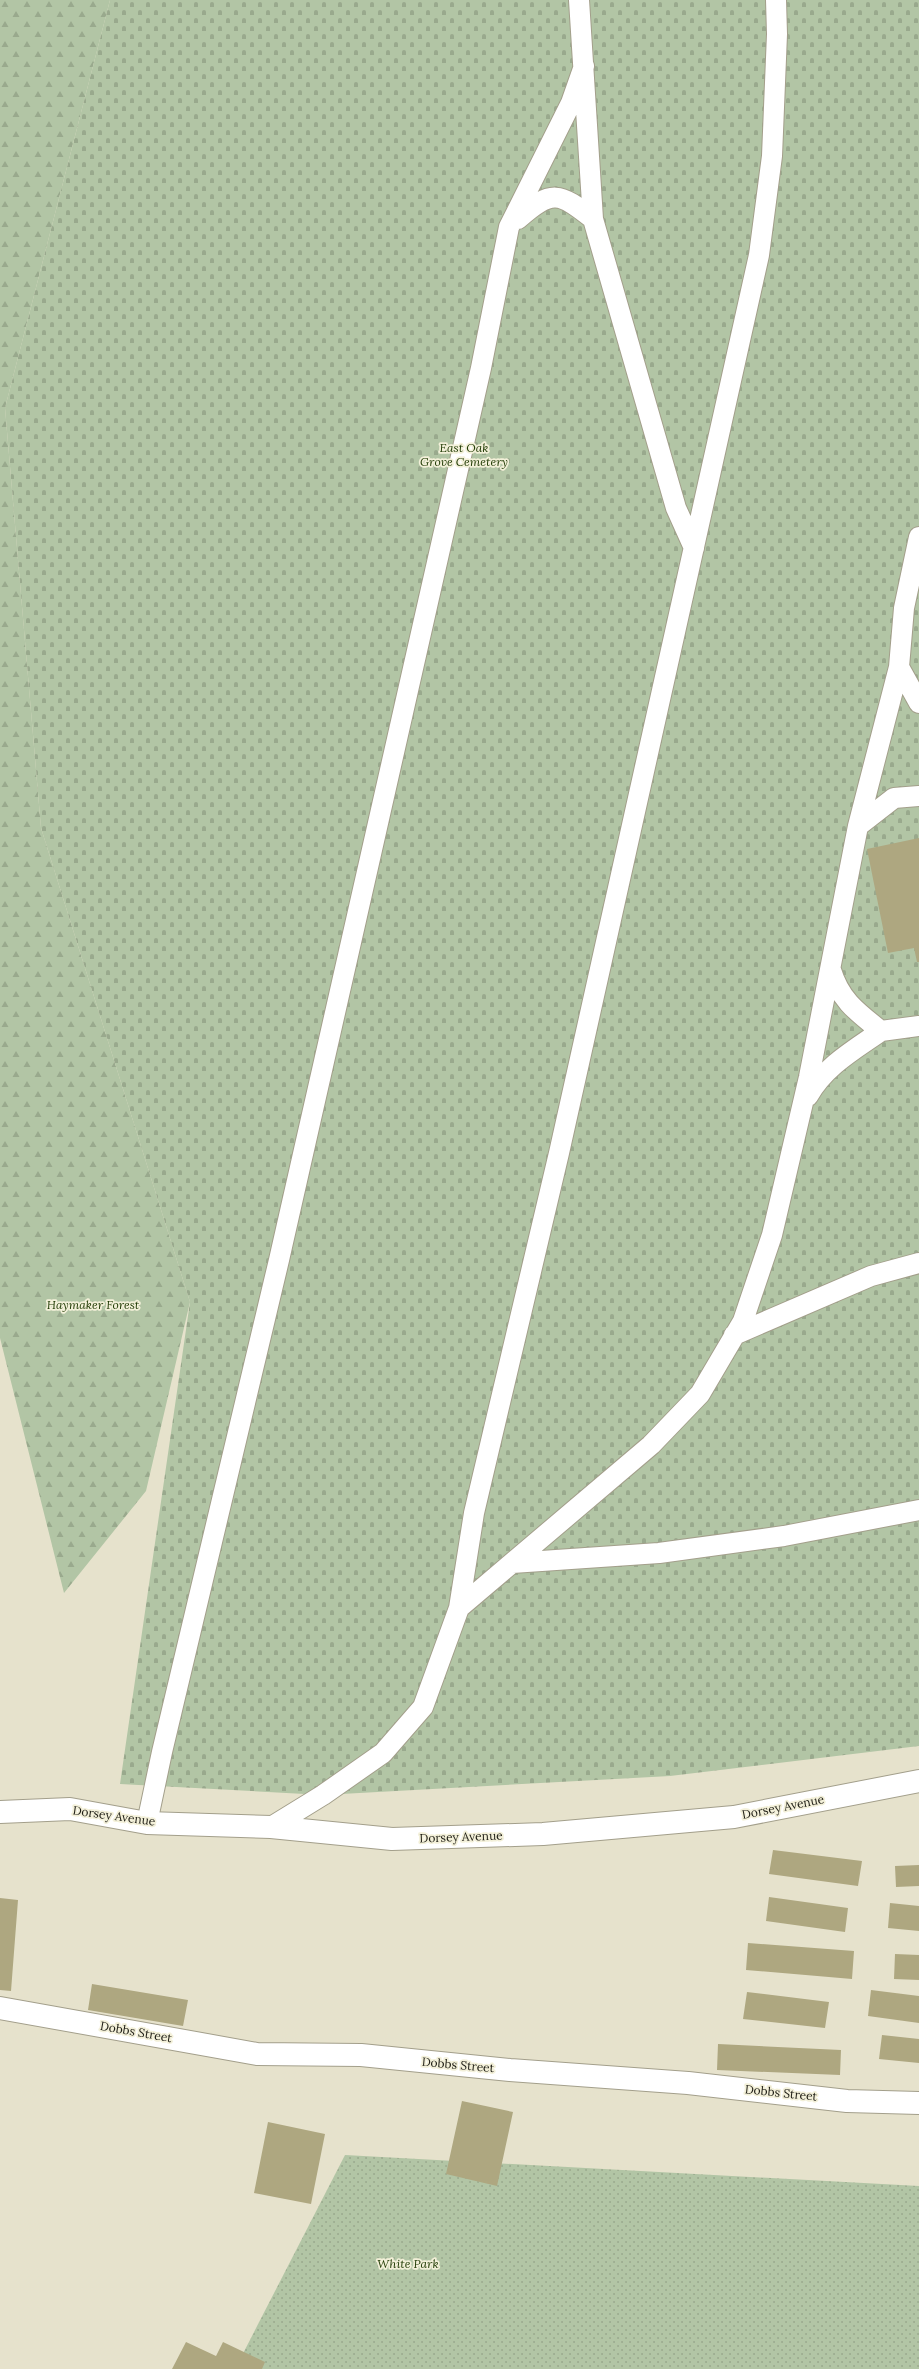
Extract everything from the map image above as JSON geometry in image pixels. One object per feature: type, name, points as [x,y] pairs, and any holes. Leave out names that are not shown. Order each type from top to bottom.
[{"type":"street","name":"Dorsey Avenue","points":[[0,1812],[70,1809],[147,1823],[271,1827],[392,1839],[543,1834],[734,1817],[919,1781]]},
{"type":"street","name":"Dobbs Street","points":[[0,2008],[258,2054],[360,2056],[510,2070],[688,2083],[847,2101],[919,2103]]},
{"type":"lane","points":[[579,0],[593,219],[676,508],[694,548]]},
{"type":"lane","points":[[271,1827],[323,1796],[383,1753],[423,1707],[459,1608],[474,1514],[559,1152],[759,255],[772,156],[777,34],[776,0]]},
{"type":"lane","points":[[147,1823],[162,1752],[279,1260],[378,825],[481,368],[509,227],[570,103],[584,66]]},
{"type":"lane","points":[[509,227],[539,201],[554,197],[572,203],[593,219]]},
{"type":"lane","points":[[459,1608],[657,1439],[700,1394],[743,1321],[772,1235],[802,1107],[831,970],[858,826],[900,667],[904,608],[919,537]]},
{"type":"lane","points":[[900,667],[919,703]]},
{"type":"lane","points":[[858,826],[894,798],[919,796]]},
{"type":"lane","points":[[831,970],[837,989],[855,1012],[881,1030]]},
{"type":"lane","points":[[802,1107],[815,1084],[833,1064],[881,1030],[919,1026]]},
{"type":"lane","points":[[734,1335],[871,1276],[919,1264]]},
{"type":"lane","points":[[512,1563],[659,1553],[784,1536],[919,1510]]},
{"type":"green space","name":"Haymaker Forest","points":[[0,0],[110,0],[5,408],[41,828],[190,1302],[146,1491],[64,1593],[0,1338]]},
{"type":"green space","name":"East Oak Grove Cemetery","points":[[110,0],[919,0],[919,1746],[670,1776],[323,1795],[120,1784],[190,1302],[41,828],[5,408]]},
{"type":"green space","name":"White Park","points":[[345,2155],[919,2186],[919,2369],[235,2369]]},
{"type":"building","points":[[919,838],[919,962],[917,962],[914,948],[888,953],[867,849]]},
{"type":"building","points":[[773,1850],[862,1861],[858,1886],[769,1874]]},
{"type":"building","points":[[919,1865],[919,1886],[896,1887],[895,1866]]},
{"type":"building","points":[[769,1897],[848,1908],[845,1932],[766,1921]]},
{"type":"building","points":[[0,1898],[18,1900],[11,1991],[0,1990]]},
{"type":"building","points":[[890,1903],[919,1906],[919,1931],[888,1928]]},
{"type":"building","points":[[748,1943],[854,1951],[852,1979],[746,1970]]},
{"type":"building","points":[[895,1954],[919,1955],[919,1980],[894,1979]]},
{"type":"building","points":[[92,1984],[188,2000],[183,2026],[88,2010]]},
{"type":"building","points":[[871,1990],[919,1996],[919,2023],[868,2016]]},
{"type":"building","points":[[747,1992],[829,2002],[825,2028],[743,2019]]},
{"type":"building","points":[[882,2035],[919,2039],[919,2063],[879,2059]]},
{"type":"building","points":[[718,2044],[841,2050],[840,2075],[717,2070]]},
{"type":"building","points":[[462,2101],[513,2112],[497,2186],[446,2174]]},
{"type":"building","points":[[268,2122],[325,2134],[311,2204],[254,2193]]},
{"type":"building","points":[[186,2342],[216,2356],[223,2342],[265,2362],[262,2369],[172,2369]]}]
